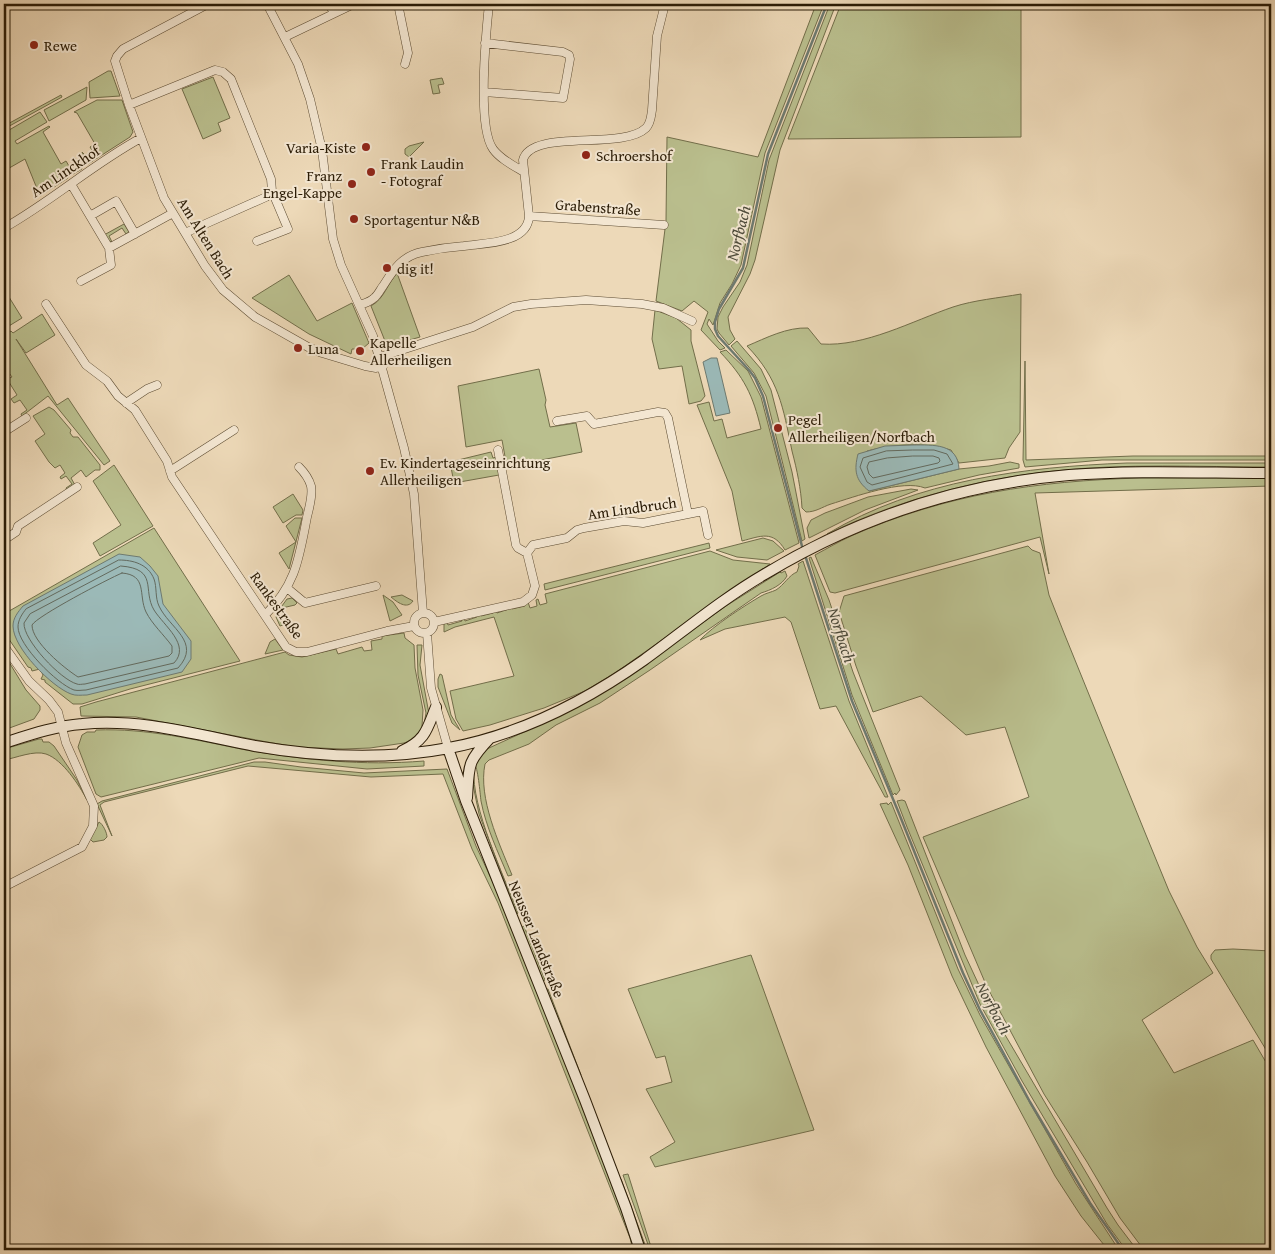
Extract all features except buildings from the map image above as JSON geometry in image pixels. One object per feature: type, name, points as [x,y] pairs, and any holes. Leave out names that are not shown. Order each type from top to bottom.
[{"type":"main road","points":[[4,744],[37,732],[85,723],[138,724],[285,751],[340,755],[394,754],[448,748],[491,737],[546,716],[605,685],[645,659],[746,586],[777,567],[830,539],[878,518],[919,504],[962,492],[1018,481],[1074,475],[1114,473],[1271,473]]},
{"type":"main road","points":[[394,754],[414,745],[424,736],[436,707]]},
{"type":"main road","points":[[466,802],[470,764],[475,754],[491,737]]},
{"type":"main road","name":"Neusser Landstraße","points":[[448,748],[466,802],[588,1109],[640,1250]]},
{"type":"street","name":"Am Alten Bach","points":[[208,4],[123,49],[115,59],[116,68],[160,188],[214,280],[232,300],[255,317],[294,340],[322,353],[365,366],[376,368],[383,366]]},
{"type":"street","points":[[267,4],[298,64],[314,111],[322,150],[332,239],[383,366],[414,494],[423,613]]},
{"type":"street","points":[[329,4],[334,13]]},
{"type":"street","points":[[285,37],[354,4]]},
{"type":"street","points":[[398,4],[408,53],[405,64]]},
{"type":"street","points":[[489,4],[485,42],[484,92],[486,128],[490,143],[496,153],[524,172]]},
{"type":"street","points":[[360,305],[376,297],[404,258],[428,251],[504,240],[514,237],[524,230],[529,216],[524,172],[525,155],[536,146],[560,142],[613,139],[647,128],[651,115],[658,30],[665,4]]},
{"type":"street","points":[[484,92],[563,98],[570,59],[568,54],[561,52],[485,42]]},
{"type":"street","points":[[129,105],[215,70],[226,73],[231,79],[271,179],[272,191],[288,228],[257,241]]},
{"type":"street","name":"Am Linckhof","points":[[4,228],[141,138]]},
{"type":"street","points":[[71,184],[109,248],[111,265],[81,281]]},
{"type":"street","points":[[185,233],[261,200],[272,191]]},
{"type":"street","points":[[90,216],[116,201],[135,234]]},
{"type":"street","points":[[109,248],[173,213]]},
{"type":"street","name":"Grabenstraße","points":[[529,216],[664,225]]},
{"type":"street","points":[[380,357],[473,327],[513,307],[531,304],[586,300],[622,302],[663,308],[692,321]]},
{"type":"street","name":"Rankestraße","points":[[46,304],[86,365],[106,381],[118,396],[134,410],[167,461],[172,477],[286,647],[298,652],[307,652],[387,631],[414,626]]},
{"type":"street","points":[[126,403],[147,388],[157,385]]},
{"type":"street","name":"Am Lindbruch","points":[[558,421],[587,416],[594,424],[658,412],[665,413],[668,416],[688,514]]},
{"type":"street","points":[[4,432],[26,418]]},
{"type":"street","points":[[170,471],[234,430]]},
{"type":"street","points":[[434,622],[523,602],[532,595],[535,586],[527,552],[516,545],[498,450]]},
{"type":"street","points":[[265,616],[287,588],[298,562],[312,488],[299,467]]},
{"type":"street","points":[[4,540],[16,532],[18,526],[77,487]]},
{"type":"street","name":"Am Lindbruch","points":[[527,552],[535,544],[567,538],[584,528],[624,520],[644,522],[703,511],[708,535]]},
{"type":"street","points":[[287,588],[305,604],[376,586]]},
{"type":"street","points":[[423,613],[430,615],[434,622],[432,629],[427,633],[420,633],[414,626],[417,616],[423,613]]},
{"type":"street","name":"Neusser Landstraße","points":[[427,633],[431,688],[448,748]]},
{"type":"street","points":[[4,646],[29,682],[54,705],[58,712],[66,743],[94,806],[95,816],[91,832],[82,847],[4,887]]},
{"type":"green space","points":[[780,4],[824,4],[765,153],[741,265],[720,303],[713,325],[709,319],[707,324],[725,348],[720,350],[701,330],[708,312],[694,301],[682,311],[656,301],[666,221],[667,137],[758,157],[815,7]]},
{"type":"green space","points":[[830,4],[836,4],[780,150],[755,260],[728,317],[730,330],[735,339],[729,345],[717,329],[718,317],[740,282],[747,265],[769,160]]},
{"type":"green space","points":[[841,4],[1021,4],[1021,137],[788,139]]},
{"type":"green space","points":[[111,71],[120,96],[90,98],[89,82]]},
{"type":"green space","points":[[213,77],[230,118],[218,123],[221,131],[203,139],[182,89]]},
{"type":"green space","points":[[442,78],[444,84],[438,85],[440,93],[433,94],[430,80]]},
{"type":"green space","points":[[87,87],[86,100],[49,121],[44,110]]},
{"type":"green space","points":[[61,95],[62,97],[4,129],[4,126]]},
{"type":"green space","points":[[97,100],[122,100],[133,132],[130,137],[88,164],[82,152],[86,156],[93,152],[90,147],[95,144],[77,113],[74,112]]},
{"type":"green space","points":[[40,112],[47,122],[15,141],[17,144],[49,126],[43,132],[61,164],[66,161],[69,166],[76,162],[74,157],[82,169],[73,174],[70,171],[66,174],[68,178],[40,196],[25,159],[4,171],[4,133]]},
{"type":"green space","points":[[424,142],[409,157],[405,154],[405,149],[409,146]]},
{"type":"green space","points":[[124,224],[129,232],[126,234],[122,228],[109,236],[112,242],[107,241],[104,235]]},
{"type":"green space","points":[[397,273],[420,337],[387,346],[371,306],[380,299]]},
{"type":"green space","points":[[289,275],[317,321],[352,303],[369,343],[362,349],[352,349],[351,354],[309,334],[252,298]]},
{"type":"green space","points":[[4,289],[22,318],[4,329]]},
{"type":"green space","points":[[1021,294],[1020,432],[1009,448],[1005,458],[959,463],[951,450],[920,445],[899,445],[867,451],[869,491],[959,469],[1010,462],[1019,464],[1019,468],[925,488],[916,486],[892,487],[865,493],[810,512],[806,512],[802,508],[797,472],[778,394],[766,370],[747,346],[777,334],[800,328],[808,328],[821,344],[838,344],[854,341],[888,332],[961,305]]},
{"type":"green space","points":[[655,310],[676,318],[691,330],[691,341],[705,396],[701,401],[689,404],[682,366],[659,369],[652,339]]},
{"type":"green space","points":[[42,314],[55,335],[26,353],[16,339],[57,405],[68,398],[110,461],[104,465],[48,396],[22,416],[21,414],[27,410],[20,400],[14,403],[11,399],[17,395],[7,379],[12,377],[4,366],[4,335],[11,331],[13,333]]},
{"type":"green space","points":[[737,341],[761,369],[771,390],[792,472],[805,539],[802,541],[766,396],[754,373],[731,346]]},
{"type":"green space","points":[[726,350],[748,371],[761,397],[799,543],[785,550],[776,539],[771,537],[761,536],[742,541],[732,491],[697,405],[709,402],[714,421],[722,419],[727,438],[761,429],[751,396],[741,378],[720,352]]},
{"type":"green space","points":[[1025,361],[1026,460],[1133,456],[1271,456],[1271,460],[1102,460],[1025,467],[1023,460]]},
{"type":"green space","points":[[539,369],[550,427],[576,423],[582,452],[526,463],[519,460],[506,462],[502,440],[466,447],[458,386]]},
{"type":"green space","points":[[49,407],[54,410],[71,430],[70,433],[73,437],[78,437],[100,465],[100,470],[95,470],[86,477],[81,470],[71,478],[75,485],[67,490],[66,488],[72,484],[66,476],[61,479],[60,477],[65,473],[60,465],[55,468],[35,441],[45,434],[33,416]]},
{"type":"green space","points":[[491,452],[493,458],[496,457],[499,475],[454,483],[450,462]]},
{"type":"green space","points":[[1127,463],[1271,463],[1271,467],[1108,467],[1054,471],[996,479],[910,501],[827,534],[862,516],[898,501],[972,480],[1050,468]]},
{"type":"green space","points":[[114,465],[153,526],[100,556],[93,543],[121,525],[93,481]]},
{"type":"green space","points":[[1140,478],[1271,478],[1271,486],[1035,493],[1049,574],[1040,537],[835,593],[830,592],[815,555],[851,536],[886,522],[957,500],[992,492],[1065,482]]},
{"type":"green space","points":[[911,489],[918,490],[865,510],[809,538],[807,528],[811,520],[825,513],[868,497]]},
{"type":"green space","points":[[293,494],[303,510],[302,515],[296,515],[283,523],[273,507]]},
{"type":"green space","points":[[295,518],[302,518],[296,542],[286,526]]},
{"type":"green space","points":[[154,528],[240,661],[130,689],[82,704],[73,704],[45,682],[45,680],[41,679],[43,675],[40,669],[32,671],[28,667],[4,632],[4,614]]},
{"type":"green space","points":[[763,538],[773,541],[784,551],[767,560],[737,557],[716,550]]},
{"type":"green space","points":[[296,542],[289,569],[279,553]]},
{"type":"green space","points":[[709,543],[710,548],[545,590],[544,584]]},
{"type":"green space","points":[[1028,546],[1040,553],[1049,595],[1169,891],[1197,947],[1213,973],[1142,1020],[1174,1073],[1253,1040],[1267,1064],[1271,1133],[1271,1250],[1144,1250],[1120,1218],[1044,1094],[987,987],[923,837],[1029,797],[1005,727],[966,735],[921,696],[873,712],[856,666],[839,612],[844,596]]},
{"type":"green space","points":[[710,551],[733,560],[770,564],[615,673],[585,691],[544,708],[490,725],[463,731],[456,719],[450,691],[514,676],[494,617],[455,627],[444,632],[444,623],[447,622],[448,625],[462,621],[461,619],[464,618],[465,621],[480,614],[481,616],[493,613],[496,610],[497,613],[512,606],[512,609],[525,606],[524,603],[528,602],[530,608],[537,606],[536,600],[538,599],[540,605],[547,603],[545,594]]},
{"type":"green space","points":[[811,557],[829,600],[853,672],[900,790],[896,795],[895,793],[893,795],[852,695],[809,558]]},
{"type":"green space","points":[[803,561],[849,701],[888,797],[885,797],[836,706],[820,709],[791,622],[785,617],[725,629],[700,640],[738,611],[761,596],[779,588],[791,575],[797,572],[798,564]]},
{"type":"green space","points":[[785,571],[787,576],[779,585],[761,593],[600,703],[556,725],[529,744],[489,760],[485,764],[484,791],[487,806],[512,875],[508,876],[489,830],[481,801],[478,775],[474,763],[484,751],[561,715],[645,664],[726,606],[780,572]]},
{"type":"green space","points":[[383,595],[393,602],[402,615],[390,621]]},
{"type":"green space","points":[[402,595],[413,601],[411,604],[399,603],[391,597]]},
{"type":"green space","points":[[292,598],[297,603],[282,608],[286,624],[280,626],[276,617],[279,610],[287,599]]},
{"type":"green space","points":[[404,633],[405,638],[414,645],[415,668],[423,710],[422,726],[424,729],[412,740],[404,743],[370,748],[297,747],[136,717],[81,716],[80,707],[285,652],[289,655],[302,657],[336,649],[338,654],[362,647],[364,651],[372,650],[371,641],[382,639],[382,636]]},
{"type":"green space","points":[[275,639],[283,650],[265,654],[270,642]]},
{"type":"green space","points":[[417,645],[422,645],[420,665],[429,714],[424,724],[426,713],[418,675]]},
{"type":"green space","points":[[9,662],[26,690],[40,706],[40,710],[34,719],[4,730],[4,665]]},
{"type":"green space","points":[[440,674],[442,675],[451,715],[460,730],[452,723],[438,687]]},
{"type":"green space","points":[[96,730],[153,733],[290,757],[379,763],[424,761],[424,766],[367,769],[259,758],[101,797],[96,794],[78,747],[82,735],[87,732],[95,732]]},
{"type":"green space","points":[[42,739],[43,742],[49,742],[54,746],[77,780],[87,800],[75,780],[64,767],[46,754],[31,754],[4,760],[4,749]]},
{"type":"green space","points":[[254,762],[364,773],[447,769],[476,846],[502,902],[636,1250],[633,1250],[630,1238],[498,903],[472,849],[443,774],[371,777],[248,766],[104,802],[100,805],[112,836],[97,804],[102,801]]},
{"type":"green space","points":[[474,769],[474,785],[483,822],[517,914],[479,814],[472,780]]},
{"type":"green space","points":[[897,801],[905,801],[965,955],[991,1011],[1107,1208],[1137,1250],[1126,1250],[1107,1224],[1022,1081],[980,1004]]},
{"type":"green space","points":[[891,802],[958,969],[980,1015],[1076,1184],[1119,1250],[1108,1250],[1081,1216],[1055,1176],[986,1047],[952,976],[908,865],[880,804],[887,803],[888,805]]},
{"type":"green space","points":[[99,822],[105,829],[107,837],[104,840],[93,842],[90,839]]},
{"type":"green space","points":[[524,926],[545,980],[543,981],[522,927]]},
{"type":"green space","points":[[1215,950],[1271,951],[1271,1063],[1265,1048],[1211,959],[1211,955]]},
{"type":"green space","points":[[751,955],[814,1130],[655,1167],[650,1157],[675,1142],[646,1089],[672,1082],[665,1056],[656,1058],[628,989]]},
{"type":"green space","points":[[546,989],[548,989],[581,1075],[579,1075]]},
{"type":"green space","points":[[628,1174],[652,1250],[650,1250],[623,1175]]},
{"type":"green space","points":[[621,1179],[647,1250],[645,1250]]},
{"type":"water","points":[[711,358],[717,358],[730,413],[716,416],[703,362]]},
{"type":"water","points":[[885,446],[936,446],[949,450],[958,461],[959,469],[869,491],[858,479],[856,465],[858,454]]},
{"type":"water","points":[[119,554],[140,557],[158,576],[163,604],[191,641],[191,659],[182,672],[87,695],[71,694],[54,684],[26,655],[15,635],[14,620],[23,606]]},
{"type":"waterway","name":"Norfbach","points":[[803,550],[763,396],[755,378],[718,336],[715,322],[719,309],[743,268],[768,154],[827,4]]},
{"type":"waterway","name":"Norfbach","points":[[805,555],[852,701],[963,973],[980,1010],[1030,1102],[1090,1203],[1123,1250]]},
{"type":"place","name":"Rewe","points":[[34,45]]},
{"type":"place","name":"Varia-Kiste","points":[[366,147]]},
{"type":"place","name":"Schroershof","points":[[586,155]]},
{"type":"place","name":"Frank Laudin - Fotograf","points":[[371,172]]},
{"type":"place","name":"Franz Engel-Kappe","points":[[352,184]]},
{"type":"place","name":"Sportagentur N&B","points":[[354,219]]},
{"type":"place","name":"dig it!","points":[[387,268]]},
{"type":"place","name":"Luna","points":[[298,348]]},
{"type":"place","name":"Kapelle Allerheiligen","points":[[360,351]]},
{"type":"place","name":"Pegel Allerheiligen/Norfbach","points":[[778,428]]},
{"type":"place","name":"Ev. Kindertageseinrichtung Allerheiligen","points":[[370,471]]}]
